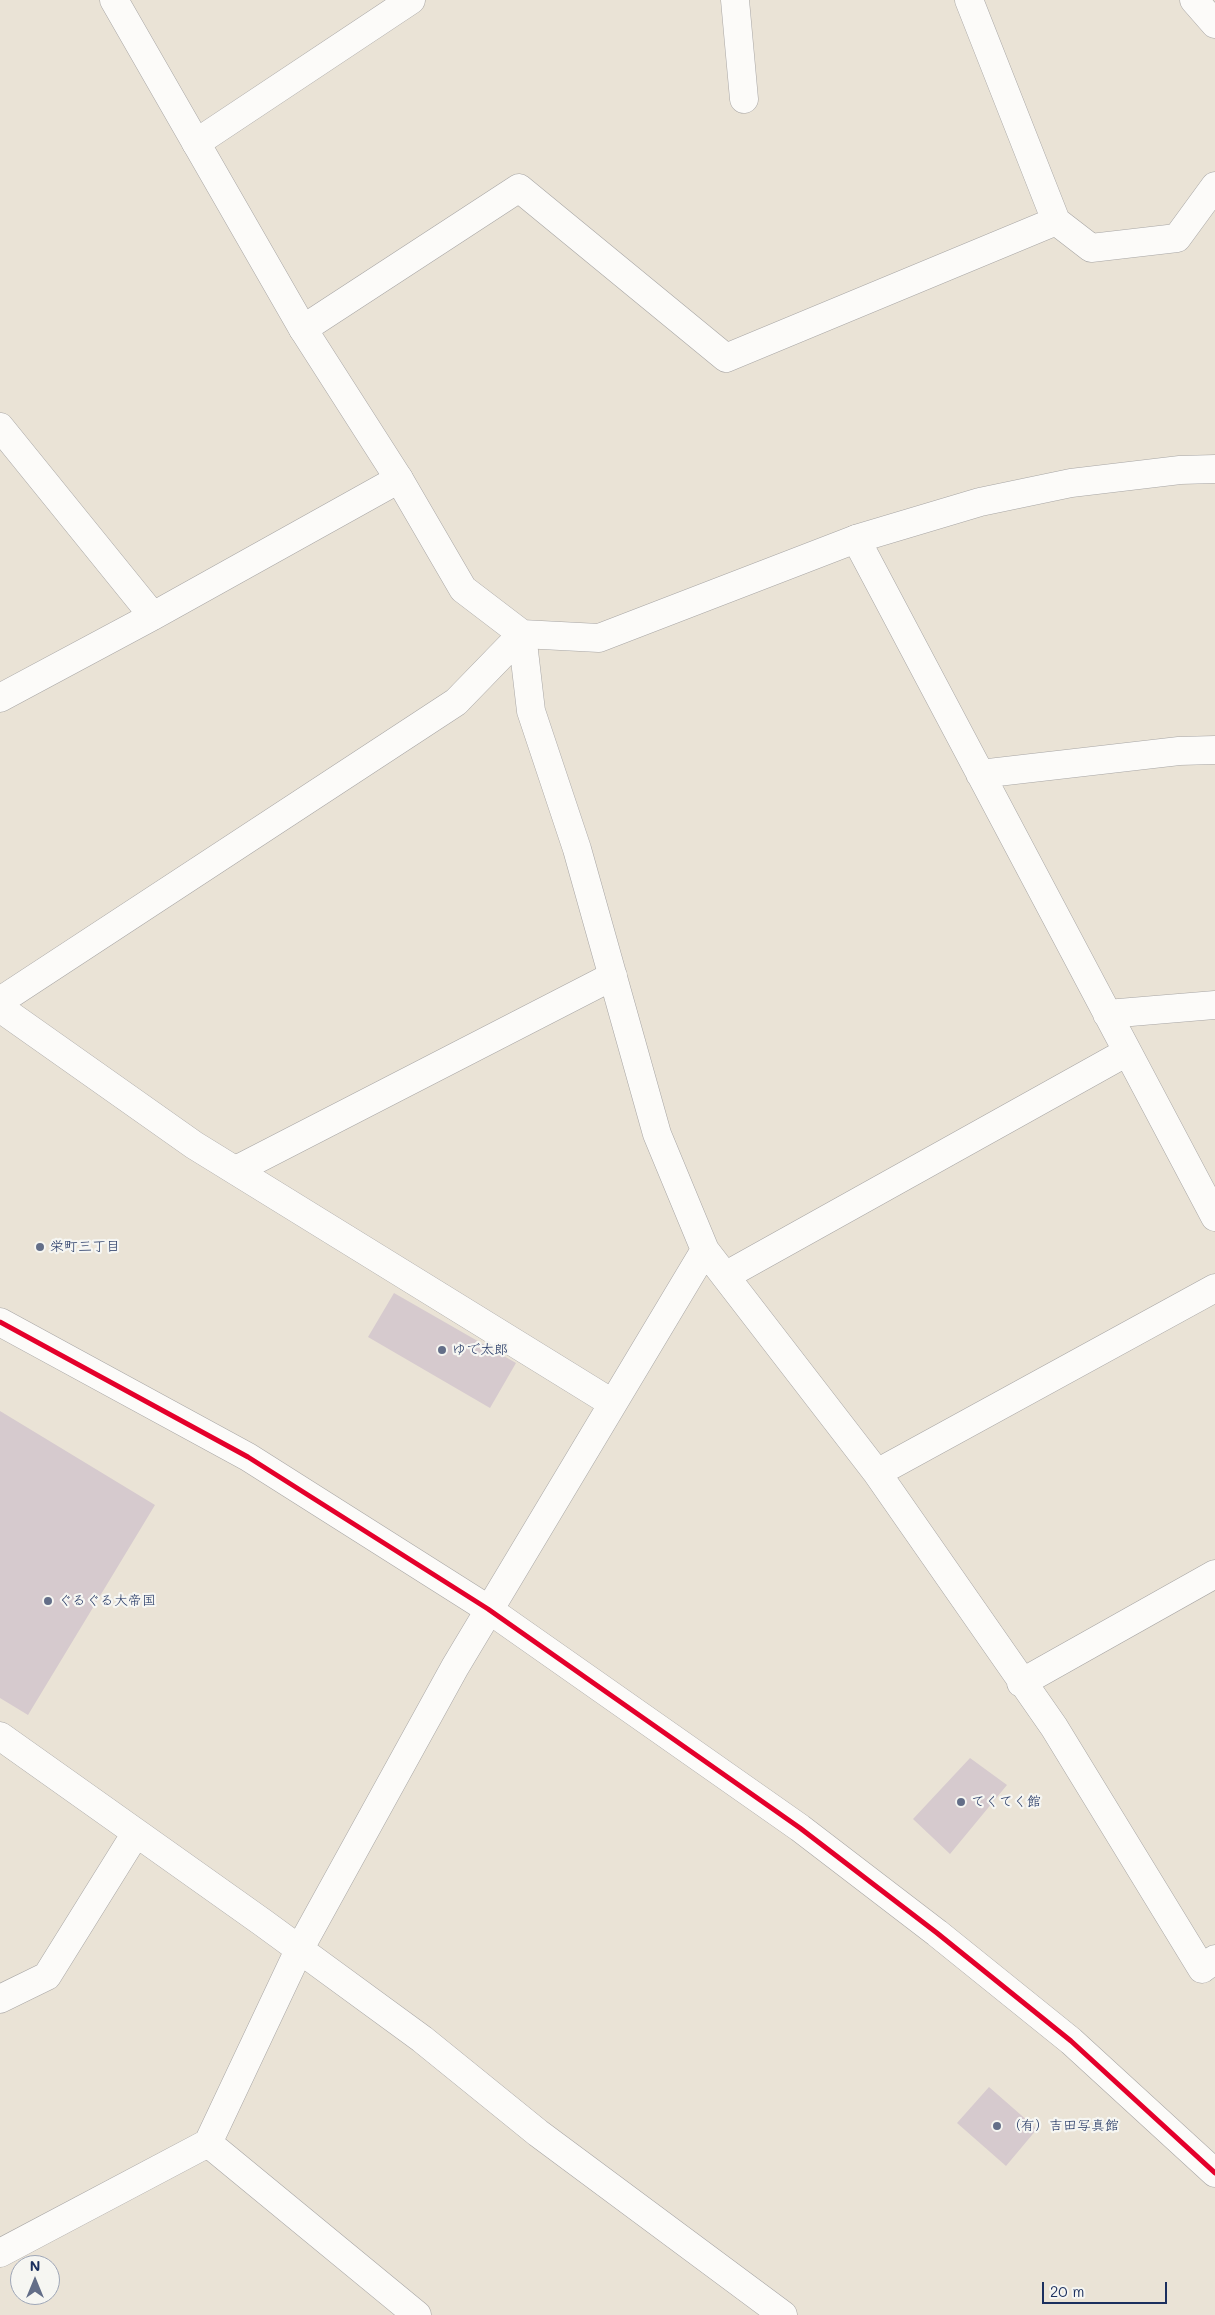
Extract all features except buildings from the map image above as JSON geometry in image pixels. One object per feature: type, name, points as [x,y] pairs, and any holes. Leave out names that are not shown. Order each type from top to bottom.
[{"type":"main road","points":[[114,0],[303,329],[399,479],[463,588],[522,634],[599,638],[856,539],[980,502],[1071,483],[1180,470],[1215,469]]},
{"type":"main road","points":[[196,143],[411,0]]},
{"type":"main road","points":[[735,0],[744,99]]},
{"type":"main road","points":[[969,0],[1056,221],[1091,248],[1177,238],[1215,186]]},
{"type":"main road","points":[[1194,0],[1215,24]]},
{"type":"main road","points":[[303,329],[519,188],[726,358],[1056,221]]},
{"type":"main road","points":[[0,427],[153,616]]},
{"type":"main road","points":[[0,698],[153,616],[399,479]]},
{"type":"main road","points":[[856,539],[1215,1217]]},
{"type":"main road","points":[[522,634],[531,711],[577,849],[657,1134],[705,1250],[877,1473],[1021,1683],[1054,1727],[1202,1969],[1215,1959]]},
{"type":"main road","points":[[0,1001],[456,702],[522,634]]},
{"type":"main road","points":[[980,774],[1179,751],[1215,750]]},
{"type":"main road","points":[[236,1170],[613,976]]},
{"type":"main road","points":[[1107,1014],[1215,1005]]},
{"type":"main road","points":[[0,1008],[194,1145],[612,1403]]},
{"type":"main road","points":[[725,1276],[1127,1052]]},
{"type":"main road","points":[[0,2253],[208,2143],[299,1950],[488,1609],[705,1250]]},
{"type":"main road","points":[[877,1473],[1215,1288]]},
{"type":"main road","points":[[0,1322],[248,1458],[488,1609],[800,1828],[937,1932],[1071,2041],[1215,2173]]},
{"type":"main road","points":[[1021,1683],[1215,1574]]},
{"type":"main road","points":[[0,1736],[422,2039],[538,2133],[783,2315]]},
{"type":"main road","points":[[0,1999],[48,1976],[136,1833]]},
{"type":"main road","points":[[208,2143],[418,2315]]},
{"type":"transit line","points":[[0,1322],[248,1457],[488,1609],[800,1828],[937,1933],[1071,2041],[1215,2173]]},
{"type":"place","name":"栄町三丁目","points":[[40,1247]]},
{"type":"place","name":"ゆで太郎","points":[[442,1350]]},
{"type":"place","name":"ぐるぐる大帝国","points":[[48,1601]]},
{"type":"place","name":"てくてく館","points":[[961,1802]]},
{"type":"place","name":"（有）吉田写真館","points":[[997,2126]]}]
